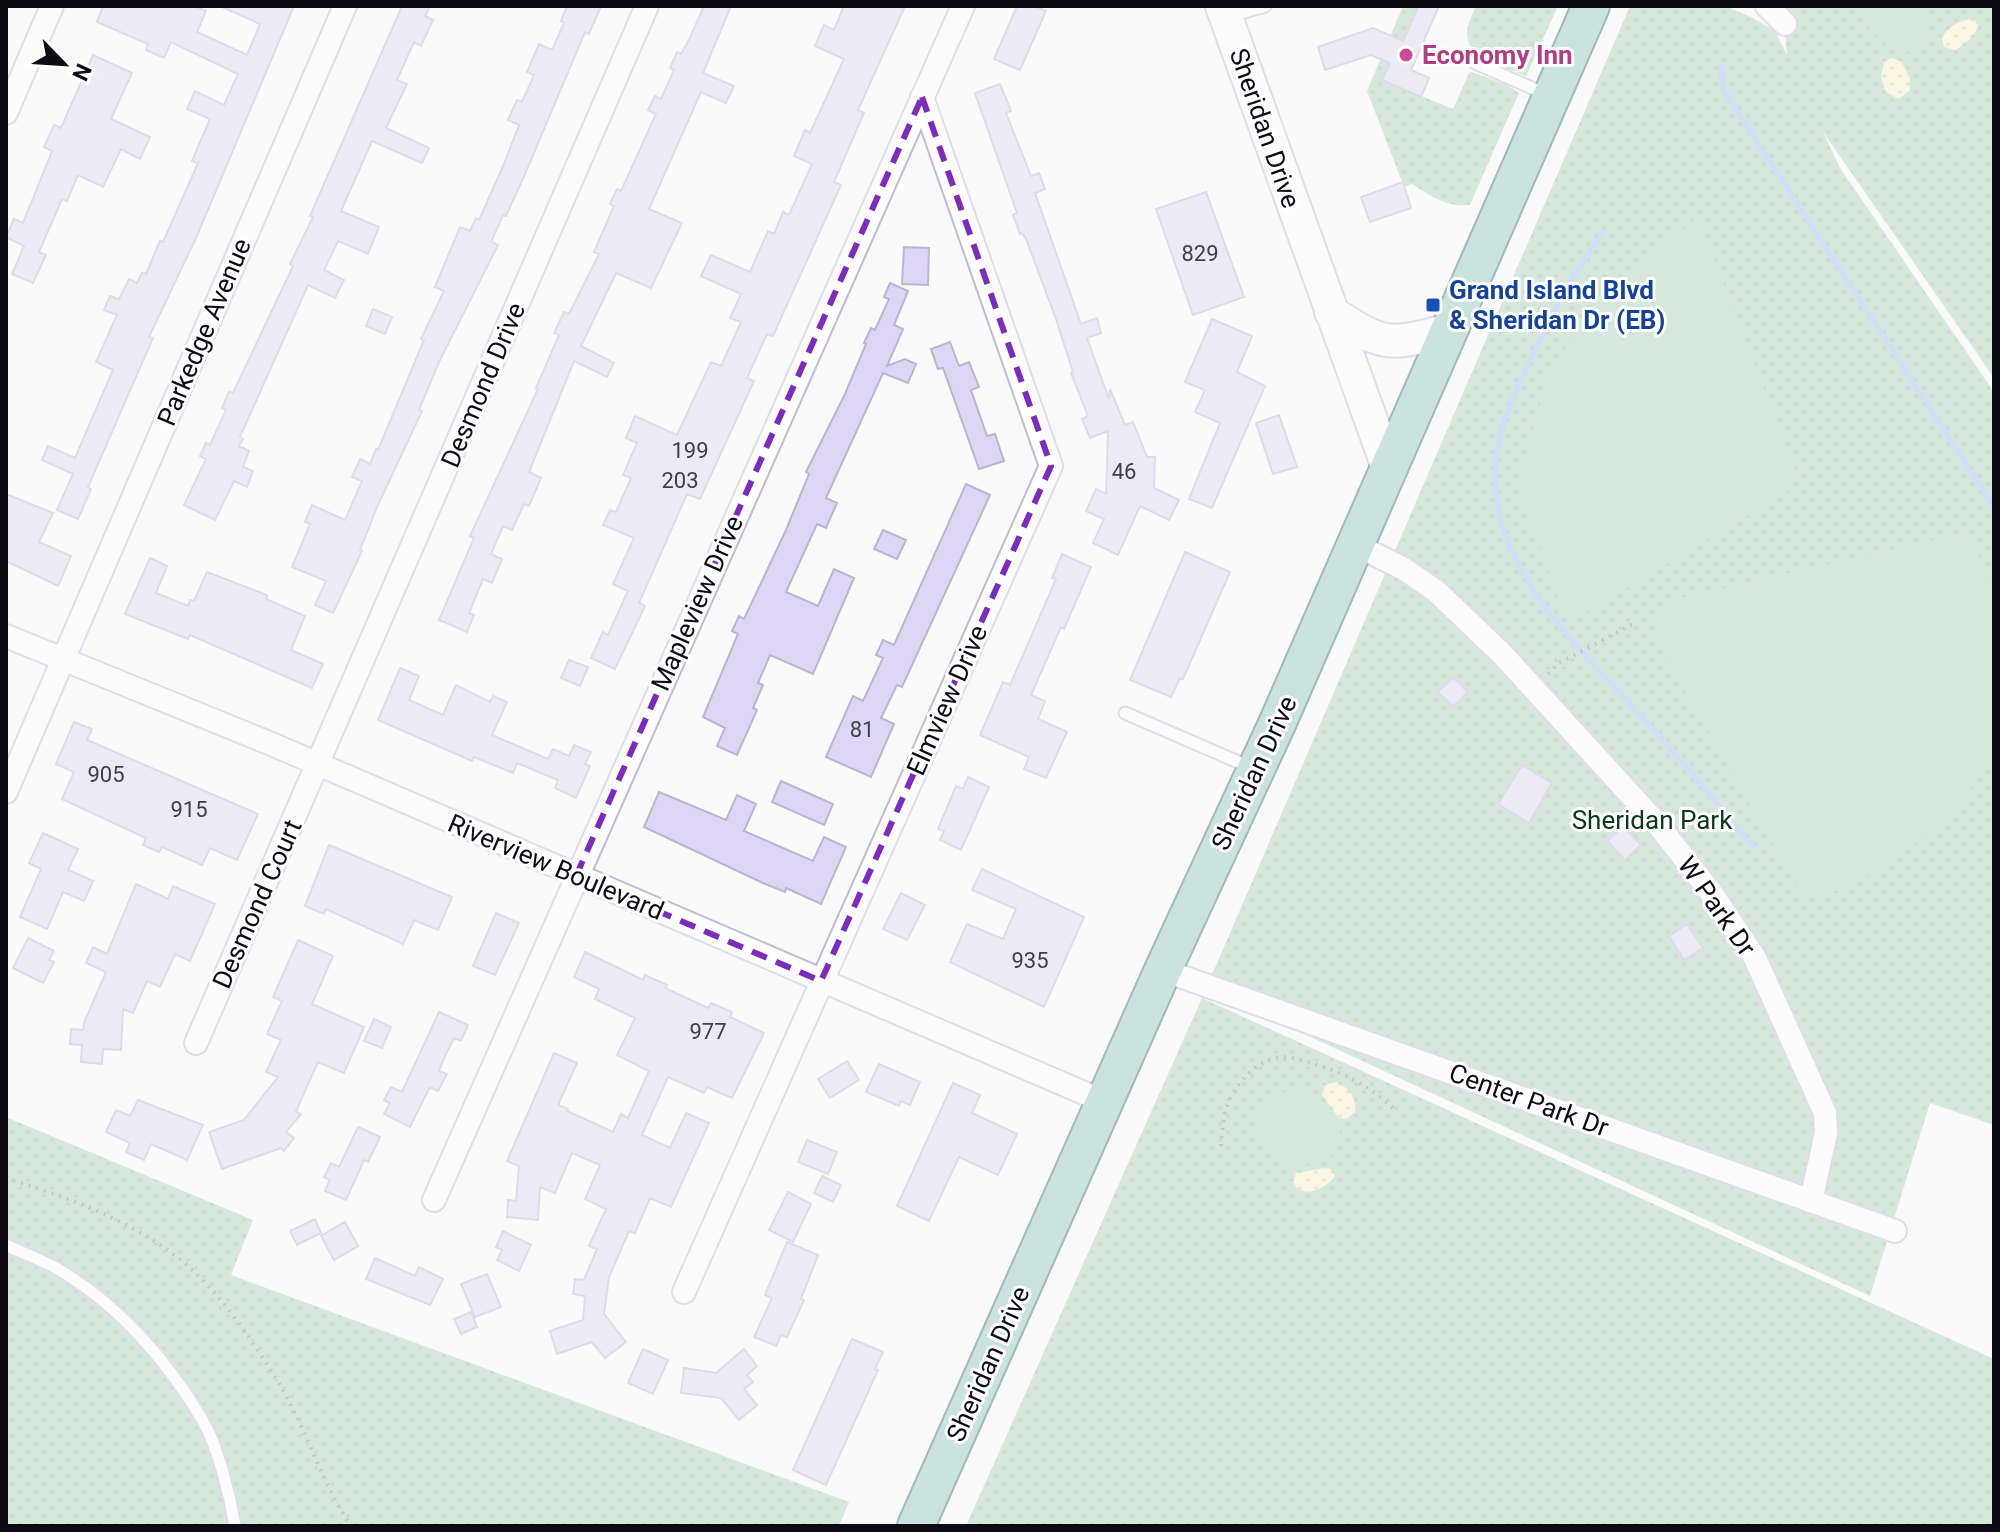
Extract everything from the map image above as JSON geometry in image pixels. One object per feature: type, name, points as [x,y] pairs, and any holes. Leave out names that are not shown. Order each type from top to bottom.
[{"type":"main road","points":[[1389,470],[1591,6]]},
{"type":"main road","name":"Sheridan Drive","points":[[916,1526],[1389,470],[1224,12]]},
{"type":"main road","points":[[1331,312],[1363,333],[1392,343],[1450,330]]},
{"type":"street","points":[[6,113],[52,6]]},
{"type":"street","name":"Parkedge Avenue","points":[[6,792],[345,6]]},
{"type":"street","name":"Desmond Drive","points":[[318,764],[647,6]]},
{"type":"street","name":"Mapleview Drive","points":[[434,1200],[963,6]]},
{"type":"street","points":[[1767,6],[1785,24]]},
{"type":"street","name":"Elmview Drive","points":[[684,1292],[1051,466],[922,97]]},
{"type":"street","name":"W Park Dr","points":[[1356,545],[1404,569],[1436,591],[1503,655],[1659,826],[1713,895],[1755,958],[1825,1113],[1826,1133],[1811,1201]]},
{"type":"street","name":"Riverview Boulevard","points":[[6,636],[318,764],[1105,1102]]},
{"type":"street","name":"Desmond Court","points":[[196,1043],[318,764]]},
{"type":"street","name":"Center Park Dr","points":[[1163,970],[1895,1231]]},
{"type":"lane","points":[[1224,12],[1265,6]]},
{"type":"lane","points":[[1475,63],[1552,97]]},
{"type":"lane","points":[[1125,713],[1256,770]]},
{"type":"lane","points":[[6,1245],[57,1269],[113,1310],[165,1363],[205,1423],[231,1499],[235,1526]]},
{"type":"path","points":[[1565,660],[1635,623]]},
{"type":"path","points":[[1221,1146],[1227,1106],[1240,1082],[1263,1062],[1272,1059],[1296,1059],[1338,1072],[1381,1096],[1397,1112]]},
{"type":"path","points":[[6,1178],[61,1195],[144,1235],[190,1268],[224,1304],[281,1386],[333,1500],[351,1526]]},
{"type":"highlighted area","points":[[922,97],[1051,466],[821,981],[576,876]]},
{"type":"green space","points":[[1403,6],[1419,6],[1383,80],[1453,109],[1472,72],[1507,85],[1519,93],[1470,205],[1446,203],[1412,184],[1404,187],[1367,91]]},
{"type":"green space","points":[[1476,6],[1558,6],[1526,76],[1489,61],[1472,48],[1467,31]]},
{"type":"green space","name":"Sheridan Park","points":[[1630,6],[1725,6],[1775,31],[1787,55],[1783,6],[1994,6],[1994,378],[1823,132],[1840,168],[1994,392],[1994,1125],[1930,1103],[1870,1296],[1291,1028],[1219,999],[1211,977]]},
{"type":"green space","points":[[1857,6],[1924,6],[1929,27],[1927,41],[1920,50],[1908,52],[1894,48],[1867,25]]},
{"type":"green space","points":[[1698,217],[1797,473],[1791,490],[1568,624],[1517,488],[1548,375],[1604,290]]},
{"type":"green space","points":[[1965,533],[1994,591],[1994,745],[1986,765],[1976,783],[1949,815],[1900,855],[1850,887],[1826,893],[1801,894],[1652,634],[1666,601]]},
{"type":"green space","points":[[1202,998],[1994,1359],[1994,1526],[966,1526]]},
{"type":"green space","points":[[1296,1090],[1310,1094],[1340,1132],[1338,1147],[1326,1161],[1290,1166],[1267,1147],[1258,1134],[1257,1116],[1262,1104],[1281,1093]]},
{"type":"green space","points":[[6,1117],[253,1220],[231,1275],[849,1502],[839,1526],[6,1526]]},
{"type":"sand","points":[[1973,19],[1978,25],[1969,40],[1955,50],[1944,47],[1942,38],[1951,27]]},
{"type":"sand","points":[[1891,58],[1901,61],[1910,79],[1910,90],[1899,99],[1886,92],[1881,77],[1884,62]]},
{"type":"sand","points":[[1336,1082],[1348,1090],[1355,1102],[1355,1112],[1346,1119],[1339,1118],[1322,1095],[1325,1085]]},
{"type":"sand","points":[[1331,1169],[1335,1176],[1320,1189],[1307,1192],[1293,1181],[1296,1173]]},
{"type":"building","points":[[103,6],[195,6],[206,11],[197,32],[247,55],[260,24],[220,6],[294,6],[196,238],[149,337],[153,338],[88,487],[91,489],[78,519],[57,510],[73,474],[42,460],[48,446],[75,458],[113,370],[96,362],[117,315],[104,310],[110,296],[119,299],[129,279],[137,283],[142,273],[146,274],[198,163],[192,161],[210,119],[187,109],[195,91],[224,105],[238,74],[171,42],[164,58],[146,50],[148,44],[97,22]]},
{"type":"building","points":[[402,6],[430,6],[425,16],[433,20],[421,46],[414,42],[397,80],[407,84],[386,128],[429,148],[422,163],[372,141],[341,211],[379,227],[368,254],[338,241],[324,270],[344,280],[335,298],[308,285],[240,437],[243,439],[239,446],[249,451],[243,467],[253,471],[247,487],[234,481],[215,520],[184,505],[206,459],[200,456],[206,443],[210,445],[226,410],[222,408],[229,392],[233,393],[293,266],[290,264],[313,217],[310,216]]},
{"type":"building","points":[[567,6],[601,6],[589,34],[585,32],[525,174],[491,242],[498,245],[439,362],[419,410],[422,411],[377,507],[362,551],[333,613],[315,605],[326,581],[292,567],[310,524],[305,522],[312,505],[345,520],[362,481],[352,477],[360,459],[370,464],[378,450],[424,340],[421,339],[444,291],[435,287],[460,227],[470,231],[476,218],[479,220],[504,164],[519,125],[508,120],[517,100],[522,102],[534,75],[527,72],[539,44],[552,50],[564,23],[561,21]]},
{"type":"building","points":[[704,6],[731,6],[703,73],[734,86],[726,103],[701,92],[649,209],[682,223],[651,288],[616,273],[581,346],[614,363],[607,377],[574,361],[529,472],[541,478],[529,506],[524,504],[512,530],[503,526],[491,554],[502,559],[492,583],[483,579],[469,613],[474,615],[467,632],[439,620],[474,538],[470,536],[538,389],[559,335],[554,333],[564,312],[569,314],[599,254],[594,252],[614,206],[610,204],[617,189],[621,191],[656,114],[648,110],[655,96],[661,99],[674,70],[670,68],[677,52],[681,54]]},
{"type":"building","points":[[844,6],[905,6],[858,110],[864,113],[834,182],[841,185],[773,336],[767,334],[747,378],[754,381],[700,499],[687,494],[639,603],[645,606],[615,669],[591,658],[603,632],[608,635],[628,591],[613,584],[634,538],[603,525],[610,510],[616,512],[631,478],[623,475],[637,443],[626,438],[635,416],[677,435],[711,362],[721,366],[741,322],[730,318],[741,294],[701,276],[711,255],[750,272],[768,231],[774,234],[783,212],[789,215],[812,164],[794,156],[805,130],[810,133],[844,59],[815,46],[824,25],[834,30]]},
{"type":"building","points":[[1017,6],[1035,6],[1046,11],[1020,70],[994,59]]},
{"type":"building","points":[[1419,6],[1439,6],[1411,70],[1429,78],[1421,97],[1382,80],[1390,63],[1371,55],[1325,70],[1318,47],[1373,28],[1403,41]]},
{"type":"building","points":[[93,55],[132,73],[111,119],[150,137],[140,159],[121,149],[103,187],[78,175],[67,201],[62,199],[39,252],[46,255],[33,283],[12,274],[24,246],[6,237],[14,219],[23,223],[52,151],[44,147],[54,125],[61,128]]},
{"type":"building","points":[[1000,84],[1011,111],[1006,113],[1031,176],[1039,173],[1045,189],[1035,193],[1081,324],[1097,318],[1101,333],[1087,338],[1109,399],[1110,389],[1125,425],[1133,422],[1147,457],[1155,457],[1154,488],[1179,500],[1169,520],[1140,506],[1118,555],[1093,543],[1104,519],[1086,511],[1096,489],[1106,494],[1108,431],[1090,438],[1082,419],[1088,416],[1071,373],[1056,319],[1026,239],[1020,234],[1013,215],[1017,213],[975,93]]},
{"type":"building","points":[[1403,182],[1411,208],[1370,222],[1361,197]]},
{"type":"building","points":[[1206,192],[1244,297],[1193,315],[1156,209]]},
{"type":"building","points":[[904,247],[929,248],[928,285],[902,284]]},
{"type":"building","points":[[890,283],[908,291],[894,325],[903,329],[887,366],[905,359],[916,364],[908,383],[883,373],[826,498],[837,503],[826,528],[817,524],[786,592],[818,606],[834,569],[854,578],[813,674],[770,655],[758,683],[763,685],[753,708],[757,710],[737,755],[717,746],[725,728],[703,717],[738,634],[732,631],[739,616],[744,619],[786,530],[809,474],[806,472],[845,394],[871,328],[875,330],[889,299],[884,297]]},
{"type":"building","points":[[373,309],[392,317],[385,334],[366,326]]},
{"type":"building","points":[[1212,319],[1252,336],[1237,372],[1265,386],[1212,508],[1189,499],[1220,423],[1195,412],[1205,390],[1185,382]]},
{"type":"building","points":[[950,342],[959,366],[969,362],[979,387],[971,390],[987,436],[995,434],[1004,461],[979,469],[943,368],[938,369],[931,349]]},
{"type":"building","points":[[1279,415],[1297,467],[1273,474],[1256,423]]},
{"type":"building","points":[[966,484],[990,495],[902,687],[897,685],[881,718],[894,724],[871,777],[826,757],[853,696],[863,701],[883,658],[876,655],[883,640],[894,645]]},
{"type":"building","points":[[6,494],[53,513],[39,542],[71,556],[58,586],[6,561]]},
{"type":"building","points":[[883,530],[906,540],[897,559],[874,549]]},
{"type":"building","points":[[1185,552],[1230,572],[1183,679],[1180,678],[1171,697],[1130,680]]},
{"type":"building","points":[[1062,554],[1091,567],[1031,695],[1045,701],[1038,719],[1067,732],[1046,778],[1024,769],[1029,757],[980,735],[1003,682],[1010,685],[1056,579],[1052,578]]},
{"type":"building","points":[[150,558],[167,566],[156,593],[188,606],[190,600],[194,601],[207,572],[267,595],[266,599],[305,616],[291,650],[323,664],[312,688],[190,635],[188,639],[125,614]]},
{"type":"building","points":[[569,660],[588,667],[580,686],[561,678]]},
{"type":"building","points":[[400,668],[419,676],[409,700],[443,715],[456,685],[490,702],[493,696],[507,702],[492,735],[548,759],[553,749],[569,756],[574,745],[591,752],[585,764],[590,766],[576,798],[555,788],[558,780],[517,763],[513,773],[474,757],[472,761],[378,720]]},
{"type":"building","points":[[1453,677],[1468,692],[1453,707],[1438,692]]},
{"type":"building","points":[[74,722],[92,729],[87,740],[258,814],[237,860],[210,848],[202,865],[162,847],[159,852],[143,845],[146,838],[62,799],[74,772],[56,764]]},
{"type":"building","points":[[1522,765],[1552,783],[1529,823],[1498,804]]},
{"type":"building","points":[[968,777],[989,787],[961,850],[940,840],[944,831],[938,829],[956,786],[963,789]]},
{"type":"building","points":[[781,781],[833,804],[824,825],[772,802]]},
{"type":"building","points":[[659,792],[726,820],[737,795],[756,804],[744,831],[813,861],[824,837],[846,847],[821,904],[786,888],[785,892],[763,883],[644,827]]},
{"type":"building","points":[[1623,826],[1641,845],[1625,860],[1607,841]]},
{"type":"building","points":[[43,833],[78,849],[68,870],[93,881],[84,901],[63,892],[47,929],[20,917],[41,869],[29,863]]},
{"type":"building","points":[[329,845],[452,897],[438,930],[414,920],[403,944],[326,909],[324,914],[305,906]]},
{"type":"building","points":[[982,869],[1084,917],[1044,1007],[950,962],[967,924],[1003,939],[1016,909],[972,890]]},
{"type":"building","points":[[136,884],[168,899],[173,886],[215,904],[190,961],[175,954],[160,987],[147,981],[133,1013],[123,1009],[121,1050],[103,1049],[102,1064],[81,1062],[82,1045],[70,1044],[71,1029],[83,1030],[106,972],[86,963],[93,947],[107,954]]},
{"type":"building","points":[[901,893],[925,905],[907,940],[883,929]]},
{"type":"building","points":[[496,913],[519,923],[495,975],[473,966]]},
{"type":"building","points":[[1687,924],[1703,948],[1684,960],[1669,936]]},
{"type":"building","points":[[28,938],[54,951],[49,960],[54,962],[43,983],[13,968]]},
{"type":"building","points":[[298,940],[333,956],[312,1004],[364,1027],[344,1073],[318,1062],[296,1111],[301,1114],[286,1132],[294,1138],[284,1151],[281,1148],[222,1169],[209,1132],[244,1120],[278,1077],[266,1072],[281,1040],[267,1034],[282,1001],[273,997]]},
{"type":"building","points":[[585,952],[643,980],[645,975],[667,985],[665,988],[708,1008],[711,1003],[732,1012],[730,1017],[764,1033],[732,1098],[707,1087],[704,1093],[668,1077],[642,1135],[670,1148],[686,1113],[709,1123],[671,1207],[650,1198],[635,1233],[629,1231],[609,1277],[604,1314],[626,1342],[605,1358],[592,1342],[557,1354],[550,1331],[583,1320],[585,1296],[573,1294],[575,1279],[584,1280],[597,1249],[589,1246],[606,1209],[585,1199],[600,1165],[572,1153],[555,1193],[540,1187],[538,1220],[507,1217],[508,1200],[516,1201],[519,1166],[507,1161],[554,1053],[577,1063],[558,1105],[613,1132],[621,1114],[628,1118],[649,1071],[617,1055],[635,1018],[595,999],[599,989],[574,977]]},
{"type":"building","points":[[439,1012],[468,1025],[461,1041],[454,1038],[445,1056],[439,1071],[447,1074],[438,1091],[430,1087],[410,1127],[384,1114],[390,1103],[384,1100],[391,1087],[402,1092]]},
{"type":"building","points":[[374,1019],[391,1027],[382,1048],[364,1041]]},
{"type":"building","points":[[847,1061],[859,1080],[830,1098],[818,1079]]},
{"type":"building","points":[[879,1064],[920,1082],[910,1105],[901,1101],[899,1106],[866,1092]]},
{"type":"building","points":[[953,1083],[980,1095],[972,1113],[1017,1134],[998,1175],[959,1157],[929,1221],[897,1206]]},
{"type":"building","points":[[138,1100],[203,1125],[187,1160],[151,1144],[144,1160],[126,1152],[130,1143],[106,1132],[116,1110],[130,1116]]},
{"type":"building","points":[[358,1127],[380,1137],[368,1162],[364,1160],[346,1200],[325,1191],[330,1180],[324,1177],[331,1163],[339,1167]]},
{"type":"building","points":[[807,1140],[837,1152],[828,1174],[798,1162]]},
{"type":"building","points":[[822,1176],[841,1185],[833,1202],[814,1193]]},
{"type":"building","points":[[788,1192],[811,1204],[793,1242],[769,1230]]},
{"type":"building","points":[[315,1219],[321,1233],[297,1245],[290,1231]]},
{"type":"building","points":[[345,1222],[358,1246],[334,1260],[321,1236]]},
{"type":"building","points":[[503,1231],[531,1245],[519,1271],[497,1260],[502,1250],[496,1247]]},
{"type":"building","points":[[787,1242],[818,1255],[801,1299],[804,1300],[787,1337],[781,1335],[776,1346],[754,1337],[772,1298],[765,1295]]},
{"type":"building","points":[[375,1258],[415,1276],[419,1267],[443,1279],[430,1305],[366,1279]]},
{"type":"building","points":[[487,1274],[501,1307],[475,1317],[461,1284]]},
{"type":"building","points":[[471,1312],[477,1327],[461,1334],[454,1319]]},
{"type":"building","points":[[852,1339],[883,1352],[875,1369],[878,1370],[826,1485],[793,1470]]},
{"type":"building","points":[[643,1349],[668,1360],[653,1394],[628,1383]]},
{"type":"building","points":[[744,1349],[757,1366],[747,1375],[753,1382],[744,1389],[757,1405],[739,1420],[721,1398],[681,1393],[684,1368],[716,1373]]},
{"type":"waterway","points":[[1721,67],[1723,89],[1994,507]]},
{"type":"waterway","points":[[1604,232],[1569,285],[1510,405],[1496,456],[1498,509],[1509,543],[1545,607],[1753,846]]},
{"type":"place","name":"Economy Inn","points":[[1406,55]]},
{"type":"place","name":"Grand Island Blvd & Sheridan Dr (EB)","points":[[1433,305]]}]
